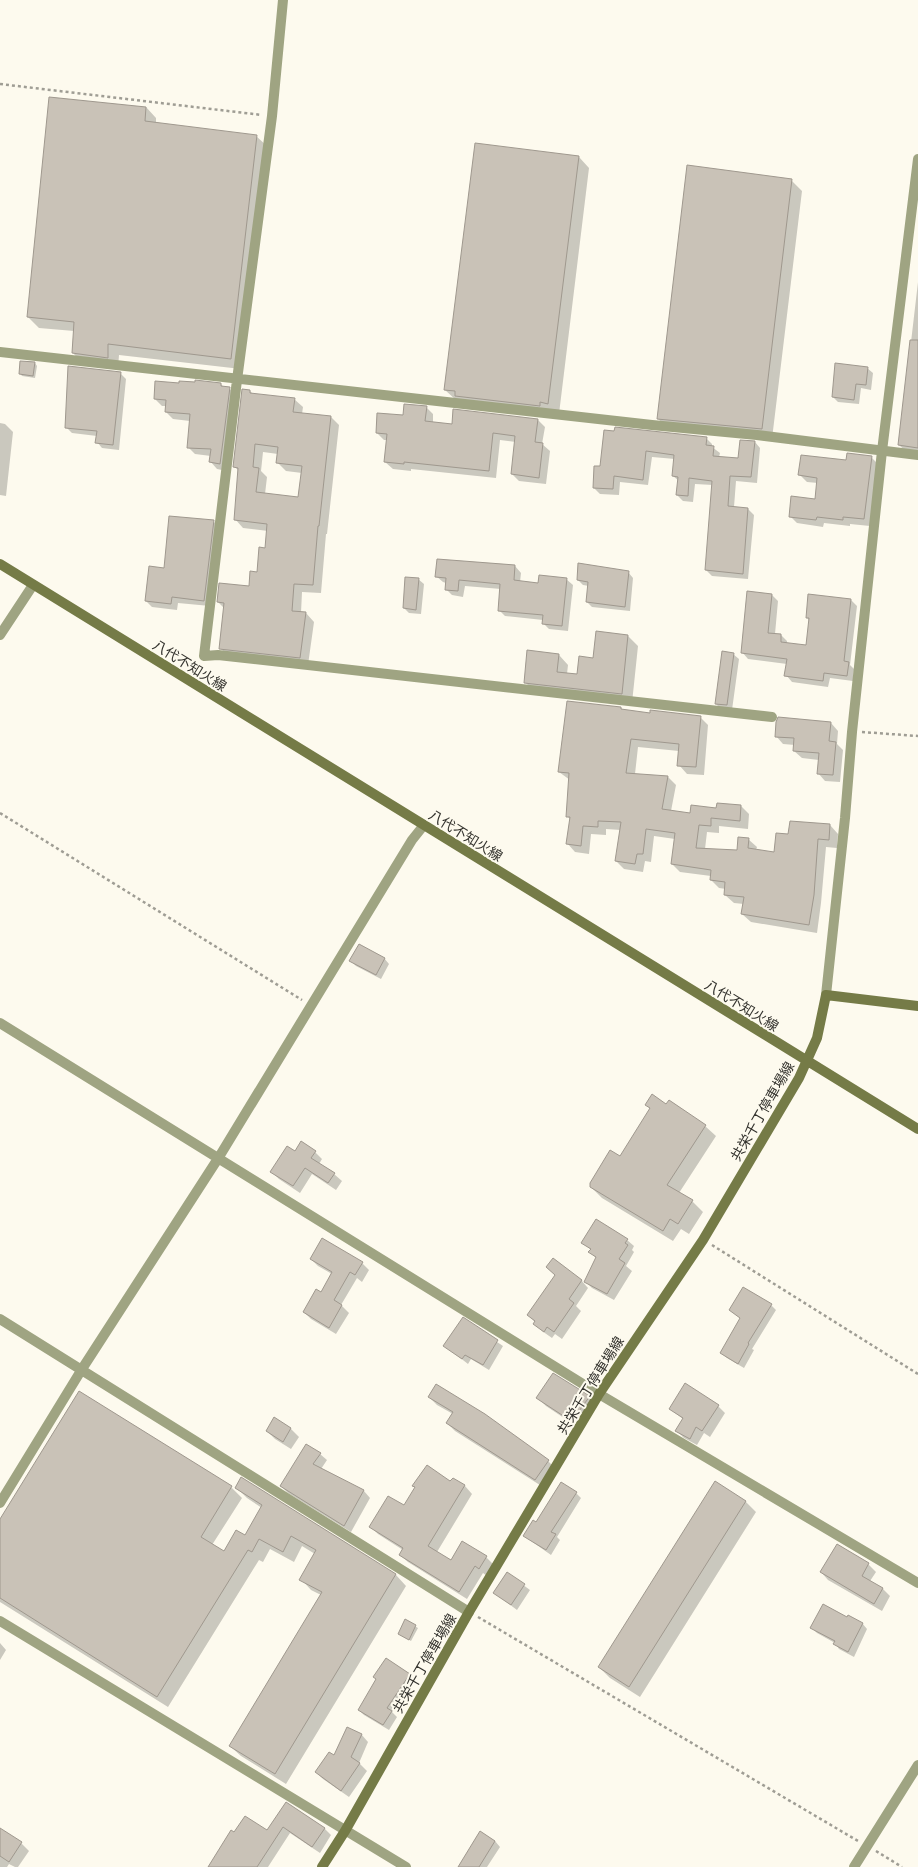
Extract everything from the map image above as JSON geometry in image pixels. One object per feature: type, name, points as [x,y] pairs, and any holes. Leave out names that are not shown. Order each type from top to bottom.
[{"type":"main road","name":"八代不知火線","points":[[0,564],[918,1129]]},
{"type":"main road","points":[[826,995],[918,1006]]},
{"type":"main road","name":"共栄千丁停車場線","points":[[322,1867],[345,1831],[469,1612],[599,1394],[703,1240],[799,1078],[817,1038],[826,995]]},
{"type":"street","points":[[283,0],[272,116],[237,380],[204,656],[218,655],[772,717]]},
{"type":"street","points":[[826,995],[882,451],[918,159]]},
{"type":"street","points":[[0,352],[644,425],[757,435],[918,455]]},
{"type":"street","points":[[0,635],[33,584]]},
{"type":"street","points":[[0,1503],[82,1369],[219,1157],[412,840],[424,825]]},
{"type":"street","points":[[0,1023],[219,1157],[599,1394],[918,1582]]},
{"type":"street","points":[[0,1319],[469,1612]]},
{"type":"street","points":[[0,1621],[406,1867]]},
{"type":"street","points":[[854,1867],[918,1765]]},
{"type":"path","points":[[0,84],[272,116]]},
{"type":"path","points":[[852,732],[918,736]]},
{"type":"path","points":[[0,813],[312,1005]]},
{"type":"path","points":[[703,1240],[918,1374]]},
{"type":"path","points":[[469,1612],[902,1867]]},
{"type":"building","points":[[49,97],[146,107],[145,121],[257,135],[231,359],[108,344],[108,358],[72,353],[74,322],[27,317]]},
{"type":"building","points":[[475,143],[579,156],[548,404],[540,402],[540,406],[455,396],[455,391],[444,390]]},
{"type":"building","points":[[687,165],[792,179],[762,429],[657,419]]},
{"type":"building","points":[[910,340],[918,340],[918,448],[898,445]]},
{"type":"building","points":[[20,361],[35,362],[33,376],[19,374]]},
{"type":"building","points":[[835,363],[868,367],[866,385],[856,384],[854,400],[832,397]]},
{"type":"building","points":[[68,366],[121,372],[113,445],[95,443],[97,431],[65,428]]},
{"type":"building","points":[[195,380],[221,383],[221,386],[230,387],[220,464],[209,462],[211,449],[187,448],[190,414],[165,412],[166,400],[154,399],[155,381],[179,383],[179,381],[195,382]]},
{"type":"building","points":[[242,389],[250,390],[250,393],[295,398],[293,412],[331,416],[318,526],[313,585],[294,584],[292,611],[306,612],[300,658],[219,649],[224,603],[217,602],[219,583],[249,586],[250,571],[257,572],[259,547],[265,548],[267,524],[234,520],[238,468],[233,467]],"holes":[[[255,444],[278,447],[276,463],[302,466],[298,497],[256,492],[259,468],[253,467]]]},
{"type":"building","points":[[404,404],[427,406],[425,421],[452,424],[453,409],[538,419],[535,442],[543,443],[539,478],[511,474],[515,436],[493,433],[489,471],[404,462],[404,464],[384,462],[387,434],[376,433],[377,413],[403,415]]},
{"type":"building","points":[[615,427],[707,437],[706,445],[714,446],[713,456],[738,458],[740,440],[755,441],[751,477],[730,476],[728,506],[748,508],[743,574],[705,570],[712,481],[689,478],[688,496],[676,495],[678,477],[672,476],[674,455],[646,451],[643,480],[614,476],[613,489],[593,488],[594,466],[600,466],[604,430],[614,431]]},
{"type":"building","points":[[847,453],[872,456],[864,519],[843,517],[843,520],[817,517],[816,520],[789,517],[791,496],[815,499],[817,478],[798,475],[801,455],[846,460]]},
{"type":"building","points":[[169,516],[214,520],[204,601],[172,597],[171,604],[145,601],[149,566],[164,568]]},
{"type":"building","points":[[437,559],[515,565],[514,580],[538,583],[539,575],[567,578],[562,626],[542,624],[543,615],[498,611],[500,584],[459,580],[458,591],[445,590],[446,578],[435,577]]},
{"type":"building","points":[[578,563],[629,571],[625,607],[586,602],[588,582],[577,580]]},
{"type":"building","points":[[405,577],[419,578],[416,610],[403,608]]},
{"type":"building","points":[[747,591],[772,594],[768,633],[781,634],[781,642],[806,645],[809,618],[806,618],[808,594],[851,599],[844,661],[849,662],[847,676],[824,673],[823,681],[784,676],[787,659],[741,653]]},
{"type":"building","points":[[596,631],[628,635],[622,694],[524,683],[527,650],[559,654],[557,672],[577,674],[579,656],[593,658]]},
{"type":"building","points":[[722,651],[734,653],[727,705],[715,704]]},
{"type":"building","points":[[567,701],[621,707],[621,709],[650,713],[650,710],[701,716],[696,767],[677,766],[679,744],[631,739],[626,773],[668,776],[662,809],[690,813],[691,805],[716,808],[717,803],[741,805],[740,821],[711,818],[711,826],[699,825],[696,848],[737,850],[738,837],[749,838],[748,848],[774,852],[776,833],[788,834],[790,821],[830,824],[829,840],[818,839],[814,895],[809,925],[741,914],[744,897],[724,895],[725,882],[710,880],[711,870],[671,864],[675,833],[646,829],[643,854],[637,854],[635,864],[615,861],[621,822],[598,821],[598,827],[583,826],[581,846],[566,844],[570,817],[566,817],[569,773],[558,772]]},
{"type":"building","points":[[778,717],[831,722],[829,741],[836,742],[833,775],[817,774],[819,753],[793,751],[794,738],[775,737],[776,722]]},
{"type":"building","points":[[359,944],[385,958],[376,975],[349,961]]},
{"type":"building","points":[[652,1094],[666,1104],[669,1100],[706,1125],[667,1185],[693,1200],[678,1224],[670,1219],[663,1231],[590,1187],[590,1183],[610,1150],[620,1156],[650,1108],[645,1105]]},
{"type":"building","points":[[301,1141],[316,1151],[311,1158],[335,1173],[328,1183],[305,1168],[293,1186],[270,1172],[287,1146],[295,1151]]},
{"type":"building","points":[[596,1219],[628,1239],[625,1243],[628,1245],[619,1259],[625,1263],[607,1294],[584,1282],[596,1257],[588,1252],[591,1249],[581,1243]]},
{"type":"building","points":[[322,1238],[363,1262],[355,1275],[350,1272],[334,1300],[342,1305],[329,1328],[303,1312],[316,1289],[321,1292],[332,1272],[310,1259]]},
{"type":"building","points":[[553,1258],[582,1280],[569,1299],[574,1303],[554,1332],[547,1327],[544,1332],[533,1324],[535,1321],[527,1315],[555,1275],[546,1267]]},
{"type":"building","points":[[743,1287],[772,1304],[748,1343],[749,1344],[738,1364],[720,1353],[740,1318],[729,1310]]},
{"type":"building","points":[[463,1317],[498,1340],[483,1365],[465,1355],[462,1359],[443,1346]]},
{"type":"building","points":[[553,1373],[590,1396],[579,1411],[571,1406],[565,1417],[536,1398]]},
{"type":"building","points":[[685,1383],[719,1405],[702,1431],[696,1427],[690,1439],[675,1431],[683,1418],[669,1409]]},
{"type":"building","points":[[436,1384],[485,1414],[549,1460],[535,1480],[446,1423],[453,1412],[428,1397]]},
{"type":"building","points":[[79,1391],[232,1486],[201,1537],[224,1551],[236,1530],[245,1535],[262,1505],[235,1488],[241,1477],[396,1574],[275,1774],[229,1746],[322,1592],[299,1580],[316,1550],[291,1536],[283,1552],[259,1539],[252,1552],[248,1550],[157,1697],[0,1598],[0,1519]]},
{"type":"building","points":[[274,1417],[291,1428],[283,1442],[266,1431]]},
{"type":"building","points":[[306,1444],[321,1453],[313,1464],[364,1490],[344,1526],[280,1486]]},
{"type":"building","points":[[427,1465],[450,1481],[453,1478],[465,1485],[428,1546],[451,1560],[462,1541],[487,1556],[479,1569],[475,1566],[459,1592],[399,1555],[403,1548],[369,1527],[388,1496],[404,1505],[415,1487],[412,1486]]},
{"type":"building","points":[[715,1481],[746,1501],[629,1687],[598,1667]]},
{"type":"building","points":[[561,1482],[577,1492],[551,1532],[556,1534],[546,1550],[523,1536],[533,1520],[536,1522]]},
{"type":"building","points":[[837,1544],[869,1563],[862,1576],[883,1588],[874,1604],[820,1572]]},
{"type":"building","points":[[507,1572],[525,1584],[511,1605],[493,1593]]},
{"type":"building","points":[[823,1604],[847,1617],[848,1615],[863,1623],[848,1652],[833,1644],[835,1641],[810,1628]]},
{"type":"building","points":[[405,1619],[416,1625],[409,1640],[398,1634]]},
{"type":"building","points":[[386,1658],[410,1674],[387,1708],[392,1711],[383,1725],[358,1710],[376,1679],[373,1677]]},
{"type":"building","points":[[347,1727],[362,1734],[351,1757],[360,1763],[341,1791],[315,1772],[329,1752],[334,1755]]},
{"type":"building","points":[[286,1802],[325,1828],[312,1847],[283,1827],[257,1867],[208,1867],[231,1830],[234,1832],[245,1816],[267,1830]]},
{"type":"building","points":[[0,1828],[22,1842],[9,1862],[0,1856]]},
{"type":"building","points":[[480,1831],[495,1841],[479,1867],[458,1867]]}]
